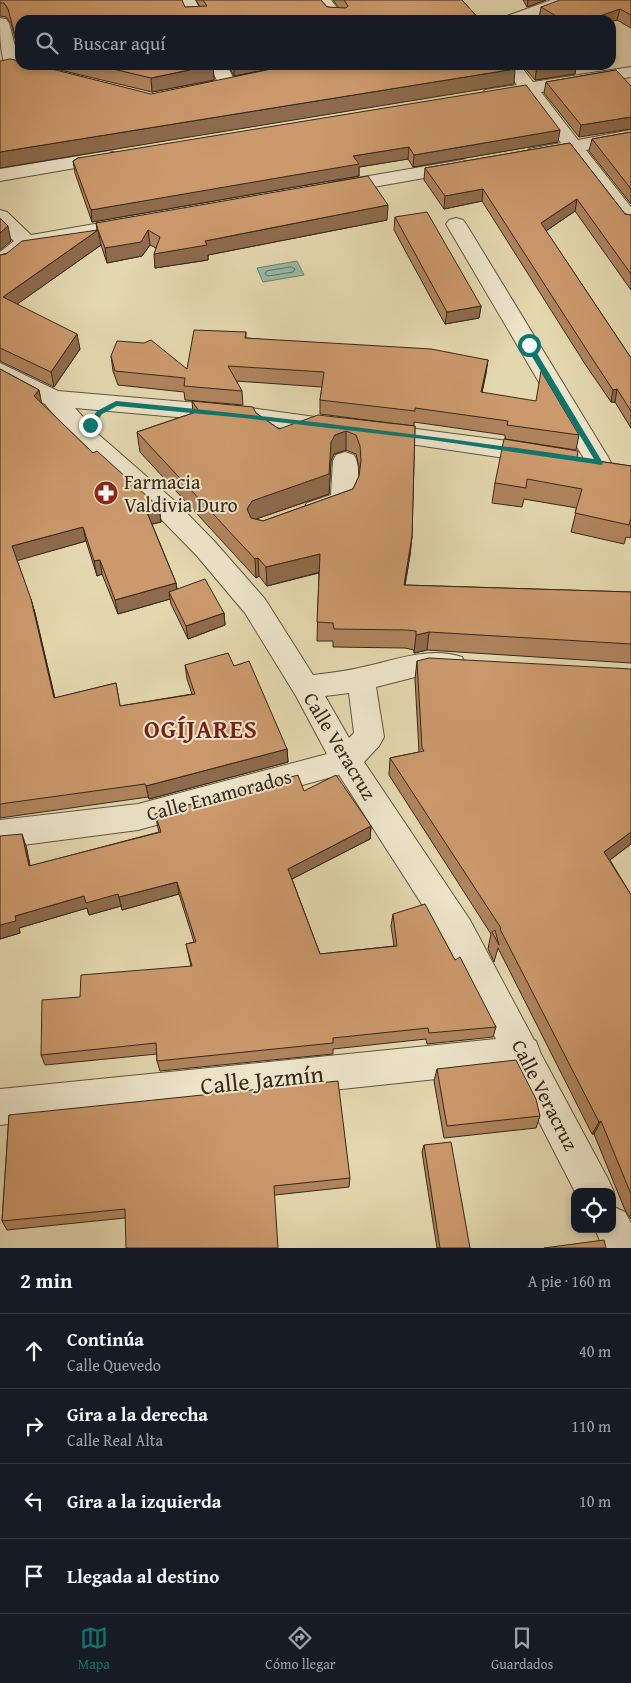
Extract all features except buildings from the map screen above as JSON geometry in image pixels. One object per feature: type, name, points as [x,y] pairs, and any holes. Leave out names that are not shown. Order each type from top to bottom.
[{"type":"street","points":[[322,0],[333,15]]},
{"type":"street","points":[[526,15],[567,0]]},
{"type":"street","points":[[191,1],[195,15]]},
{"type":"street","points":[[0,23],[7,67]]},
{"type":"street","points":[[26,70],[32,71]]},
{"type":"street","points":[[220,70],[228,86]]},
{"type":"street","points":[[514,70],[631,221]]},
{"type":"street","points":[[478,96],[631,72]]},
{"type":"street","points":[[209,89],[248,82]]},
{"type":"street","points":[[515,157],[631,136]]},
{"type":"street","points":[[0,175],[127,154]]},
{"type":"street","points":[[320,191],[476,164]]},
{"type":"street","points":[[0,216],[26,242]]},
{"type":"street","points":[[0,262],[26,242],[154,220]]},
{"type":"street","points":[[456,224],[599,463]]},
{"type":"street","name":"Calle Veracruz","points":[[0,371],[53,398],[89,440],[169,511],[216,546],[306,688],[346,761],[458,931],[524,1053],[593,1188]]},
{"type":"street","points":[[53,398],[244,415],[346,432],[432,438],[623,467]]},
{"type":"street","points":[[89,440],[90,425],[99,412],[116,403]]},
{"type":"street","points":[[298,516],[343,500],[345,461]]},
{"type":"street","points":[[306,688],[361,679],[427,663],[475,666]]},
{"type":"street","name":"Calle Enamorados","points":[[0,834],[138,817],[346,761],[369,738],[361,679]]},
{"type":"street","name":"Calle Jazmín","points":[[1,1107],[524,1053]]},
{"type":"street","points":[[616,1233],[623,1248]]},
{"type":"water","points":[[297,261],[304,275],[263,282],[257,268]]},
{"type":"place","name":"Farmacia Valdivia Duro","points":[[106,493]]},
{"type":"district","name":"OGÍJARES","points":[[201,729]]},
{"type":"route","points":[[90,425],[99,412],[116,403],[244,415],[346,429],[432,438],[599,463],[529,345]]}]
